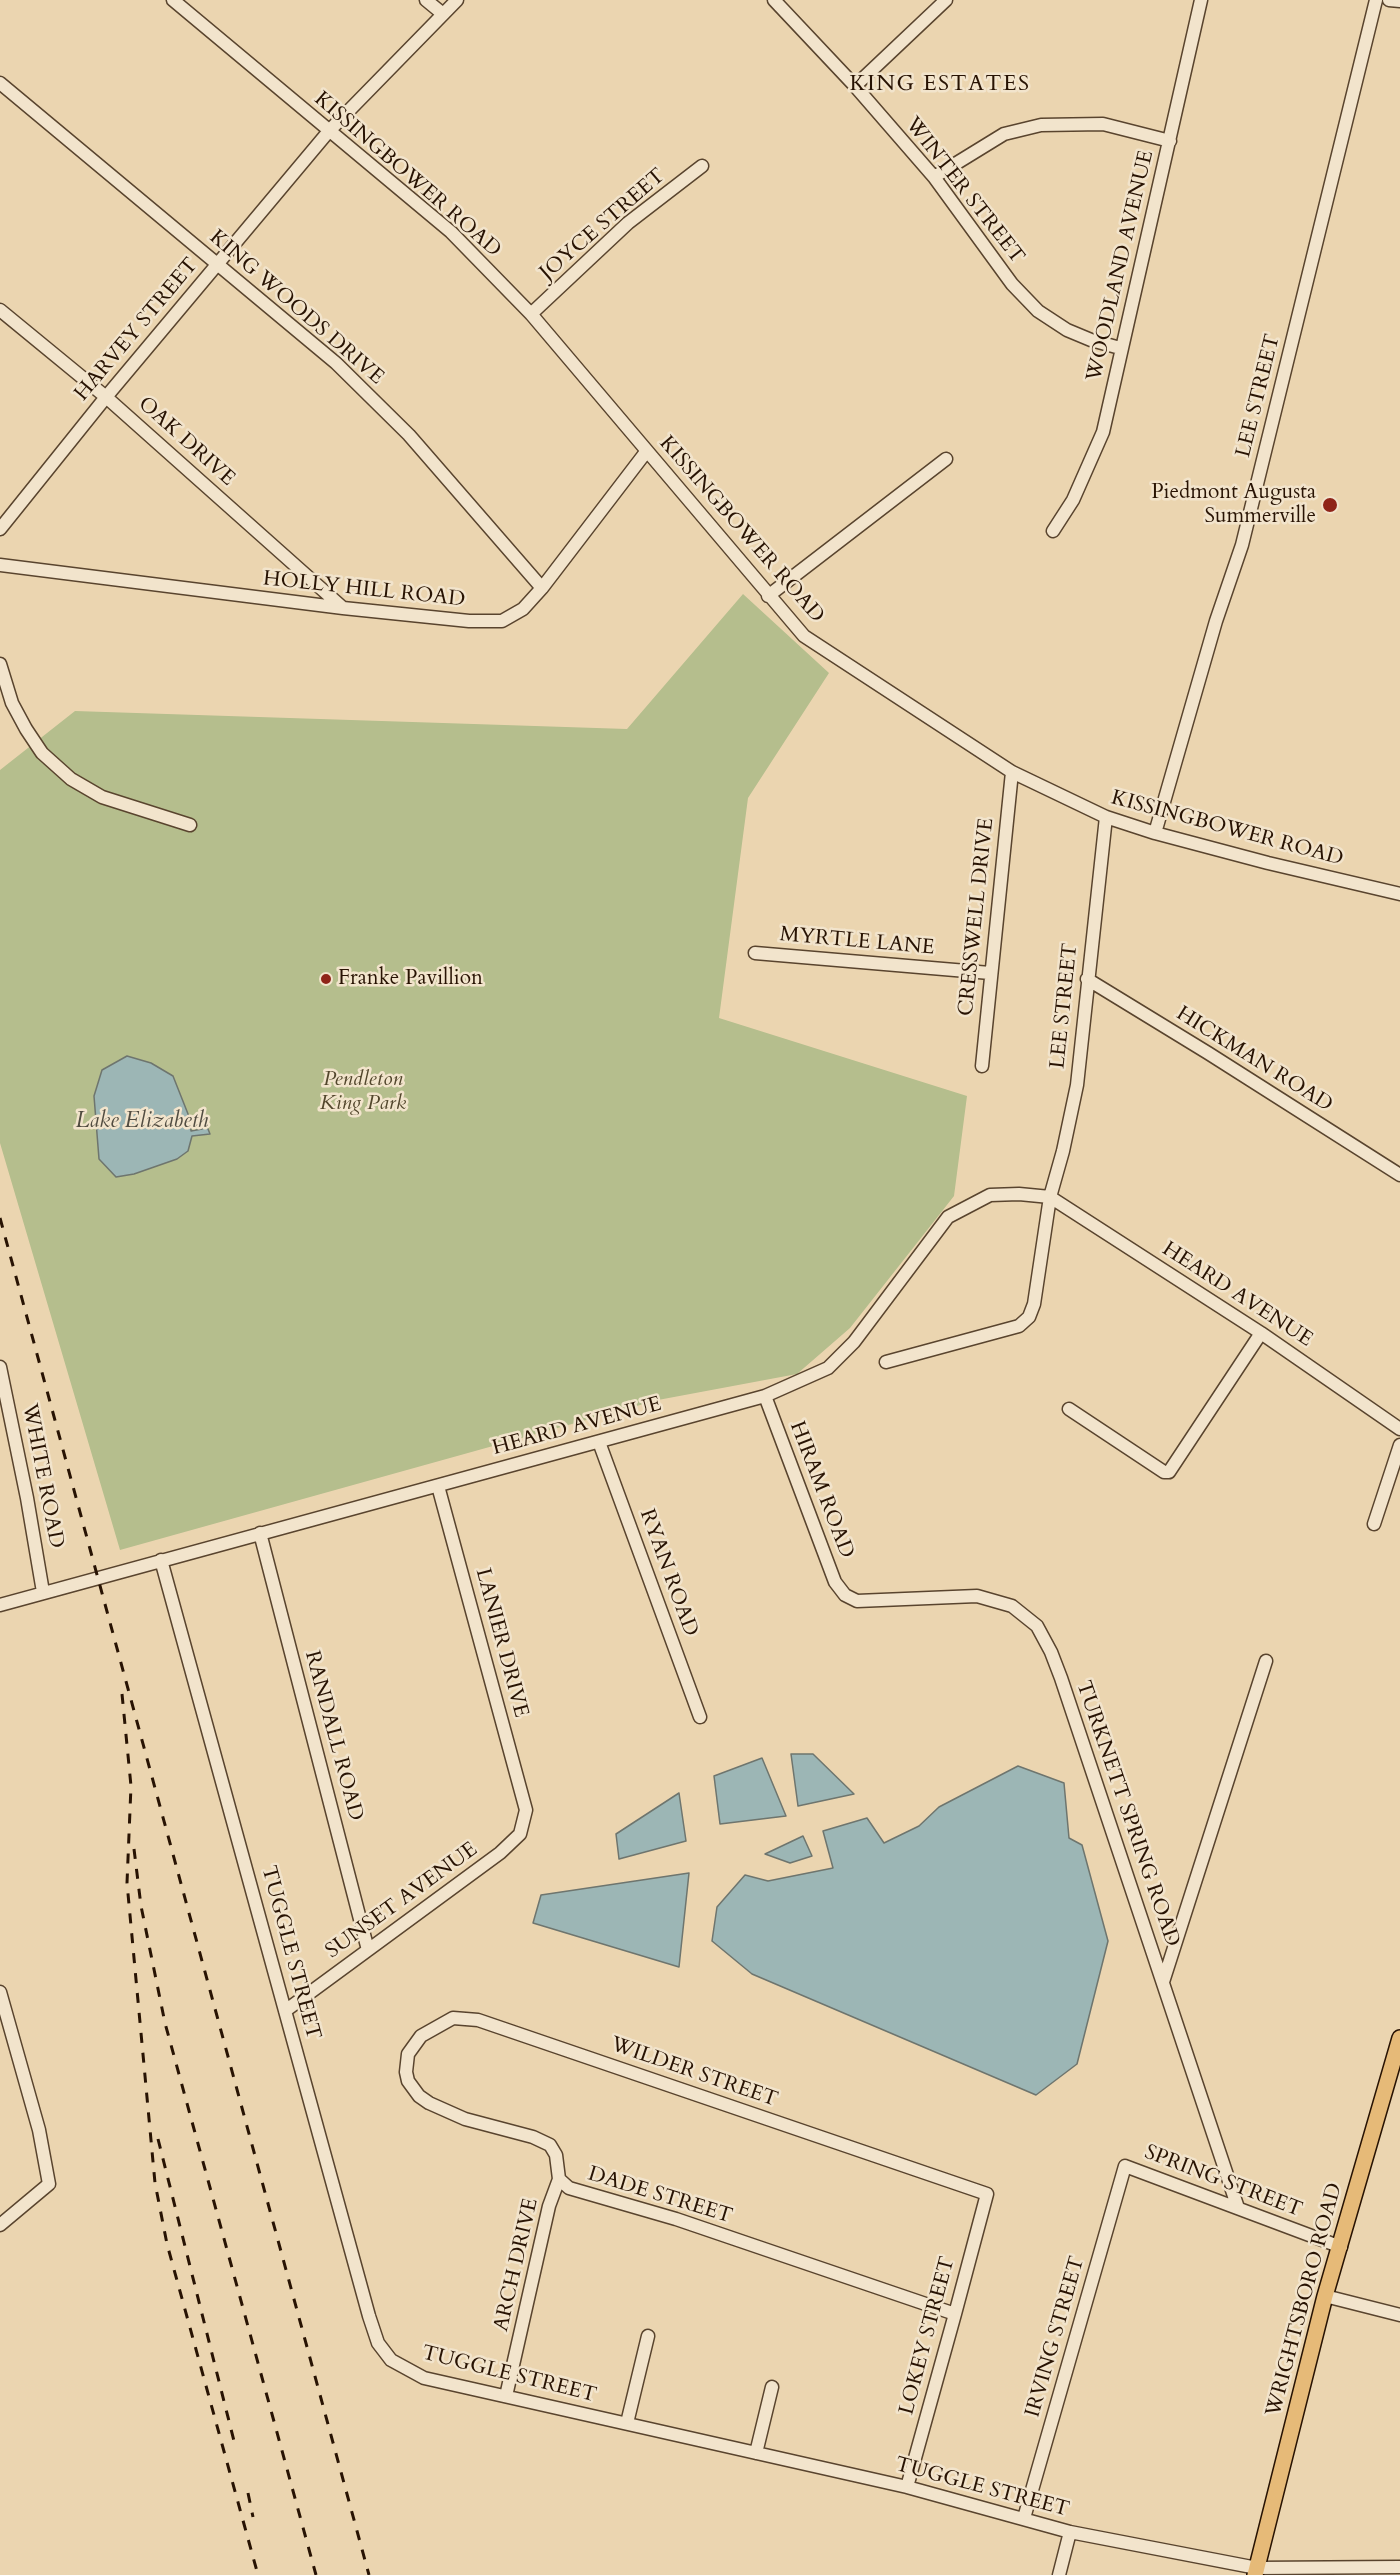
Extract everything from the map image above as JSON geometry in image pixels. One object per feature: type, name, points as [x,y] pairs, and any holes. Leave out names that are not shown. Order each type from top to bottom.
[{"type":"main road","name":"WRIGHTSBORO ROAD","points":[[1256,2571],[1325,2296],[1400,2038]]},
{"type":"street","name":"KISSINGBOWER ROAD","points":[[173,0],[450,232],[531,314],[804,636],[1012,772],[1106,817],[1155,833],[1400,894]]},
{"type":"street","points":[[426,0],[443,14]]},
{"type":"street","name":"HARVEY STREET","points":[[0,529],[106,397],[329,131],[457,0]]},
{"type":"street","name":"WINTER STREET","points":[[774,0],[855,86],[934,177],[1012,284],[1038,311],[1067,330],[1120,348]]},
{"type":"street","points":[[855,86],[946,0]]},
{"type":"street","name":"WOODLAND AVENUE","points":[[1053,531],[1073,500],[1103,432],[1120,348],[1201,0]]},
{"type":"street","name":"LEE STREET","points":[[1155,833],[1216,621],[1242,545],[1376,0]]},
{"type":"street","points":[[1389,0],[1400,1]]},
{"type":"street","name":"KING WOODS DRIVE","points":[[0,83],[336,363],[409,435],[542,588]]},
{"type":"street","points":[[934,177],[1004,134],[1041,125],[1103,124],[1170,141]]},
{"type":"street","name":"JOYCE STREET","points":[[531,314],[628,223],[702,166]]},
{"type":"street","name":"OAK DRIVE","points":[[0,310],[106,397],[343,608]]},
{"type":"street","name":"HOLLY HILL ROAD","points":[[0,565],[343,608],[469,621],[502,621],[523,609],[542,588],[646,452]]},
{"type":"street","points":[[768,596],[946,459]]},
{"type":"street","points":[[0,664],[12,703],[26,729],[42,753],[71,779],[102,797],[190,825]]},
{"type":"street","name":"CRESSWELL DRIVE","points":[[982,1066],[1012,772]]},
{"type":"street","name":"LEE STREET","points":[[1050,1197],[1064,1151],[1077,1085],[1106,817]]},
{"type":"street","name":"MYRTLE LANE","points":[[755,952],[990,973]]},
{"type":"street","name":"HICKMAN ROAD","points":[[1087,979],[1400,1175]]},
{"type":"street","name":"HEARD AVENUE","points":[[0,1605],[765,1396],[828,1368],[848,1349],[948,1217],[990,1195],[1019,1194],[1050,1197],[1261,1333],[1400,1429]]},
{"type":"street","points":[[886,1362],[1018,1326],[1029,1317],[1034,1304],[1050,1197]]},
{"type":"street","points":[[1069,1410],[1164,1472],[1169,1472],[1261,1333]]},
{"type":"street","name":"WHITE ROAD","points":[[0,1367],[27,1498],[43,1592]]},
{"type":"street","name":"HIRAM ROAD","points":[[765,1396],[835,1582],[845,1595]]},
{"type":"street","name":"RYAN ROAD","points":[[599,1442],[700,1718]]},
{"type":"street","points":[[1374,1524],[1400,1445]]},
{"type":"street","name":"LANIER DRIVE","points":[[438,1485],[526,1810]]},
{"type":"street","name":"RANDALL ROAD","points":[[260,1533],[368,1950]]},
{"type":"street","name":"TUGGLE STREET","points":[[161,1560],[365,2305],[378,2343],[391,2360],[420,2377],[907,2487],[1070,2532],[1256,2571],[1400,2567]]},
{"type":"street","name":"TURKNETT SPRING ROAD","points":[[845,1595],[857,1601],[977,1596],[1012,1606],[1037,1626],[1054,1660],[1238,2208]]},
{"type":"street","points":[[1163,1982],[1266,1661]]},
{"type":"street","name":"SUNSET AVENUE","points":[[285,2011],[500,1853],[520,1834],[526,1810]]},
{"type":"street","points":[[0,1992],[39,2130],[49,2184],[0,2225]]},
{"type":"street","name":"WILDER STREET","points":[[406,2064],[408,2054],[420,2036],[453,2018],[478,2020],[987,2194]]},
{"type":"street","name":"DADE STREET","points":[[406,2064],[408,2081],[413,2089],[429,2103],[465,2119],[533,2137],[550,2145],[556,2155],[562,2185],[578,2192],[676,2220],[955,2313]]},
{"type":"street","name":"SPRING STREET","points":[[1125,2166],[1341,2247]]},
{"type":"street","name":"IRVING STREET","points":[[1024,2518],[1125,2166]]},
{"type":"street","name":"ARCH DRIVE","points":[[506,2396],[549,2206],[559,2179]]},
{"type":"street","name":"LOKEY STREET","points":[[907,2487],[987,2194]]},
{"type":"street","points":[[1325,2296],[1400,2314]]},
{"type":"street","points":[[627,2424],[648,2336]]},
{"type":"street","points":[[756,2453],[772,2387]]},
{"type":"street","points":[[1059,2575],[1070,2532]]},
{"type":"green space","name":"Pendleton King Park","points":[[743,594],[829,673],[748,798],[719,1018],[967,1096],[954,1196],[850,1328],[797,1374],[658,1400],[120,1550],[0,1143],[0,770],[75,711],[627,729]]},
{"type":"water","name":"Lake Elizabeth","points":[[127,1056],[151,1063],[173,1076],[190,1119],[191,1131],[202,1129],[206,1124],[210,1134],[192,1136],[188,1151],[177,1159],[134,1174],[116,1177],[99,1159],[94,1096],[102,1070]]},
{"type":"water","points":[[791,1754],[813,1754],[854,1794],[798,1806]]},
{"type":"water","points":[[762,1758],[786,1816],[720,1824],[714,1776]]},
{"type":"water","points":[[1018,1766],[1064,1783],[1069,1838],[1082,1845],[1108,1941],[1077,2064],[1036,2095],[752,1974],[712,1941],[717,1907],[745,1875],[768,1881],[833,1868],[823,1831],[867,1818],[884,1843],[919,1826],[939,1807]]},
{"type":"water","points":[[679,1793],[686,1841],[619,1859],[616,1834]]},
{"type":"water","points":[[803,1836],[812,1856],[790,1863],[765,1854]]},
{"type":"water","points":[[689,1873],[679,1967],[533,1923],[541,1895]]},
{"type":"railway","points":[[0,1218],[369,2575]]},
{"type":"railway","points":[[122,1694],[131,1786],[127,1883],[155,2183],[167,2244],[258,2575]]},
{"type":"railway","points":[[134,1849],[141,1906],[165,2023],[316,2575]]},
{"type":"railway","points":[[158,2139],[235,2445]]},
{"type":"railway","points":[[248,2493],[253,2517]]},
{"type":"place","name":"Piedmont Augusta Summerville","points":[[1330,505]]},
{"type":"place","name":"Franke Pavillion","points":[[326,979]]},
{"type":"district","name":"KING ESTATES","points":[[940,85]]}]
